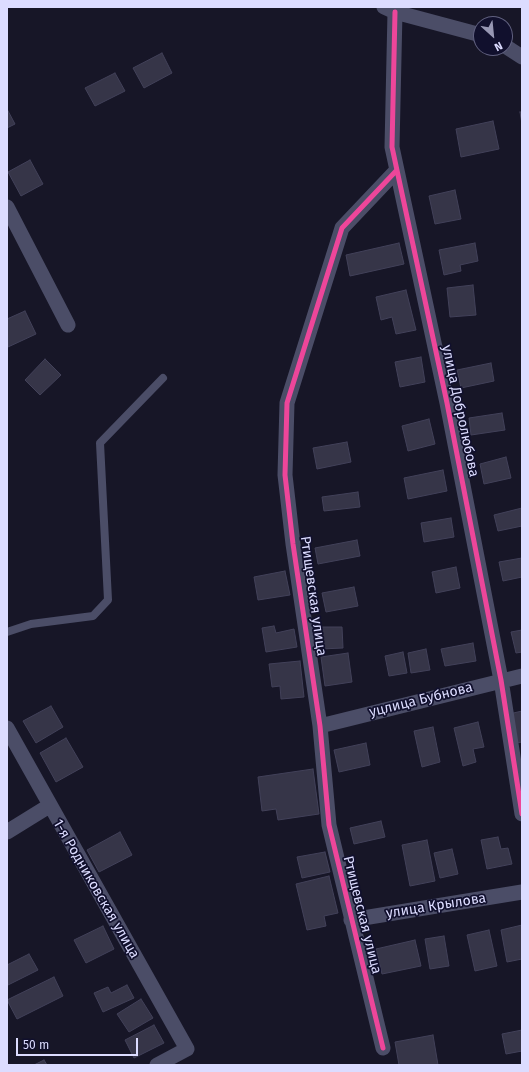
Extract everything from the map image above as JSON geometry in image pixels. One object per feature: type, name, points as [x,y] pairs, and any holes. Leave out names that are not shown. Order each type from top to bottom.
[{"type":"street","points":[[389,10],[473,33]]},
{"type":"street","name":"улица Добролюбова","points":[[389,10],[392,147],[447,403],[501,680],[522,814]]},
{"type":"street","points":[[513,51],[522,57]]},
{"type":"street","name":"Ртищевская улица","points":[[383,1048],[329,825],[320,726],[293,544],[285,475],[287,403],[342,228],[396,171]]},
{"type":"street","points":[[7,207],[68,325]]},
{"type":"street","name":"уцлица Бубнова","points":[[320,726],[522,676]]},
{"type":"street","name":"1-я Родниковская улица","points":[[7,728],[49,806],[187,1049],[157,1065]]},
{"type":"street","points":[[7,832],[49,806]]},
{"type":"street","name":"улица Крылова","points":[[351,920],[522,892]]},
{"type":"lane","points":[[7,632],[31,624],[94,616],[108,600],[100,443],[163,378]]},
{"type":"building","points":[[162,53],[172,73],[144,88],[133,68]]},
{"type":"building","points":[[115,73],[125,91],[95,106],[85,88]]},
{"type":"building","points":[[7,109],[15,124],[7,128]]},
{"type":"building","points":[[520,112],[522,112],[522,124]]},
{"type":"building","points":[[493,121],[499,149],[461,157],[456,129]]},
{"type":"building","points":[[30,160],[43,184],[21,196],[8,172]]},
{"type":"building","points":[[455,190],[461,219],[435,224],[429,196]]},
{"type":"building","points":[[399,243],[404,264],[350,276],[346,255]]},
{"type":"building","points":[[475,243],[478,261],[460,265],[461,271],[444,275],[439,250]]},
{"type":"building","points":[[473,285],[476,315],[450,317],[447,288]]},
{"type":"building","points":[[406,290],[416,330],[396,334],[392,317],[381,320],[376,297]]},
{"type":"building","points":[[25,311],[36,334],[8,347],[7,319]]},
{"type":"building","points":[[421,357],[425,382],[400,387],[395,362]]},
{"type":"building","points":[[45,359],[61,375],[40,395],[25,380]]},
{"type":"building","points":[[491,363],[494,381],[461,388],[457,370]]},
{"type":"building","points":[[502,413],[505,430],[471,435],[469,418]]},
{"type":"building","points":[[429,419],[435,444],[408,451],[402,426]]},
{"type":"building","points":[[347,442],[351,462],[317,469],[313,448]]},
{"type":"building","points":[[506,457],[511,478],[484,484],[480,464]]},
{"type":"building","points":[[443,470],[447,491],[408,499],[404,478]]},
{"type":"building","points":[[358,492],[360,507],[324,511],[322,497]]},
{"type":"building","points":[[522,508],[522,526],[498,531],[494,515]]},
{"type":"building","points":[[451,518],[454,537],[424,542],[421,523]]},
{"type":"building","points":[[357,540],[360,556],[318,564],[315,548]]},
{"type":"building","points":[[522,558],[522,577],[503,581],[499,562]]},
{"type":"building","points":[[456,567],[460,588],[436,593],[432,572]]},
{"type":"building","points":[[285,571],[290,595],[258,600],[254,577]]},
{"type":"building","points":[[354,587],[358,606],[326,612],[322,593]]},
{"type":"building","points":[[274,626],[276,633],[294,629],[297,647],[266,652],[262,628]]},
{"type":"building","points":[[320,627],[342,627],[343,648],[321,649]]},
{"type":"building","points":[[522,630],[522,652],[516,653],[511,632]]},
{"type":"building","points":[[473,643],[476,661],[445,666],[441,649]]},
{"type":"building","points":[[426,649],[430,670],[411,673],[408,653]]},
{"type":"building","points":[[403,652],[407,673],[389,676],[385,656]]},
{"type":"building","points":[[348,653],[352,682],[325,686],[321,657]]},
{"type":"building","points":[[300,661],[304,697],[281,699],[280,686],[272,687],[269,664]]},
{"type":"building","points":[[51,706],[63,727],[36,743],[23,721]]},
{"type":"building","points":[[522,711],[522,742],[511,744],[505,715]]},
{"type":"building","points":[[478,722],[484,747],[473,749],[476,762],[463,766],[454,728]]},
{"type":"building","points":[[433,727],[440,762],[422,767],[414,731]]},
{"type":"building","points":[[66,738],[83,767],[56,782],[40,753]]},
{"type":"building","points":[[366,743],[370,765],[339,772],[334,750]]},
{"type":"building","points":[[313,769],[319,814],[278,820],[276,809],[262,811],[258,777]]},
{"type":"building","points":[[381,821],[385,837],[354,844],[350,828]]},
{"type":"building","points":[[120,832],[132,855],[99,872],[87,850]]},
{"type":"building","points":[[498,837],[501,849],[508,848],[512,864],[487,869],[481,840]]},
{"type":"building","points":[[427,840],[435,881],[410,886],[402,845]]},
{"type":"building","points":[[452,849],[458,874],[440,878],[434,853]]},
{"type":"building","points":[[325,852],[330,872],[302,878],[297,857]]},
{"type":"building","points":[[329,876],[338,913],[324,916],[326,926],[307,930],[296,884]]},
{"type":"building","points":[[522,925],[522,959],[507,962],[501,930]]},
{"type":"building","points":[[103,926],[114,949],[86,963],[74,940]]},
{"type":"building","points":[[489,930],[497,966],[475,971],[467,935]]},
{"type":"building","points":[[444,936],[449,966],[430,969],[425,939]]},
{"type":"building","points":[[415,940],[421,966],[382,974],[376,949]]},
{"type":"building","points":[[29,954],[38,970],[8,985],[7,965]]},
{"type":"building","points":[[54,977],[63,996],[17,1019],[7,1000]]},
{"type":"building","points":[[127,985],[134,998],[103,1012],[94,993],[108,987],[111,993]]},
{"type":"building","points":[[141,999],[153,1018],[129,1032],[117,1014]]},
{"type":"building","points":[[154,1025],[164,1043],[134,1058],[125,1040]]},
{"type":"building","points":[[522,1030],[522,1051],[506,1054],[502,1034]]},
{"type":"building","points":[[433,1035],[438,1065],[399,1065],[395,1042]]},
{"type":"building","points":[[44,1060],[47,1065],[34,1065]]},
{"type":"cycle path","points":[[395,12],[392,147],[447,403],[501,680],[522,814]]},
{"type":"cycle path","points":[[383,1048],[329,825],[320,726],[293,544],[285,475],[287,403],[342,228],[396,171]]}]
